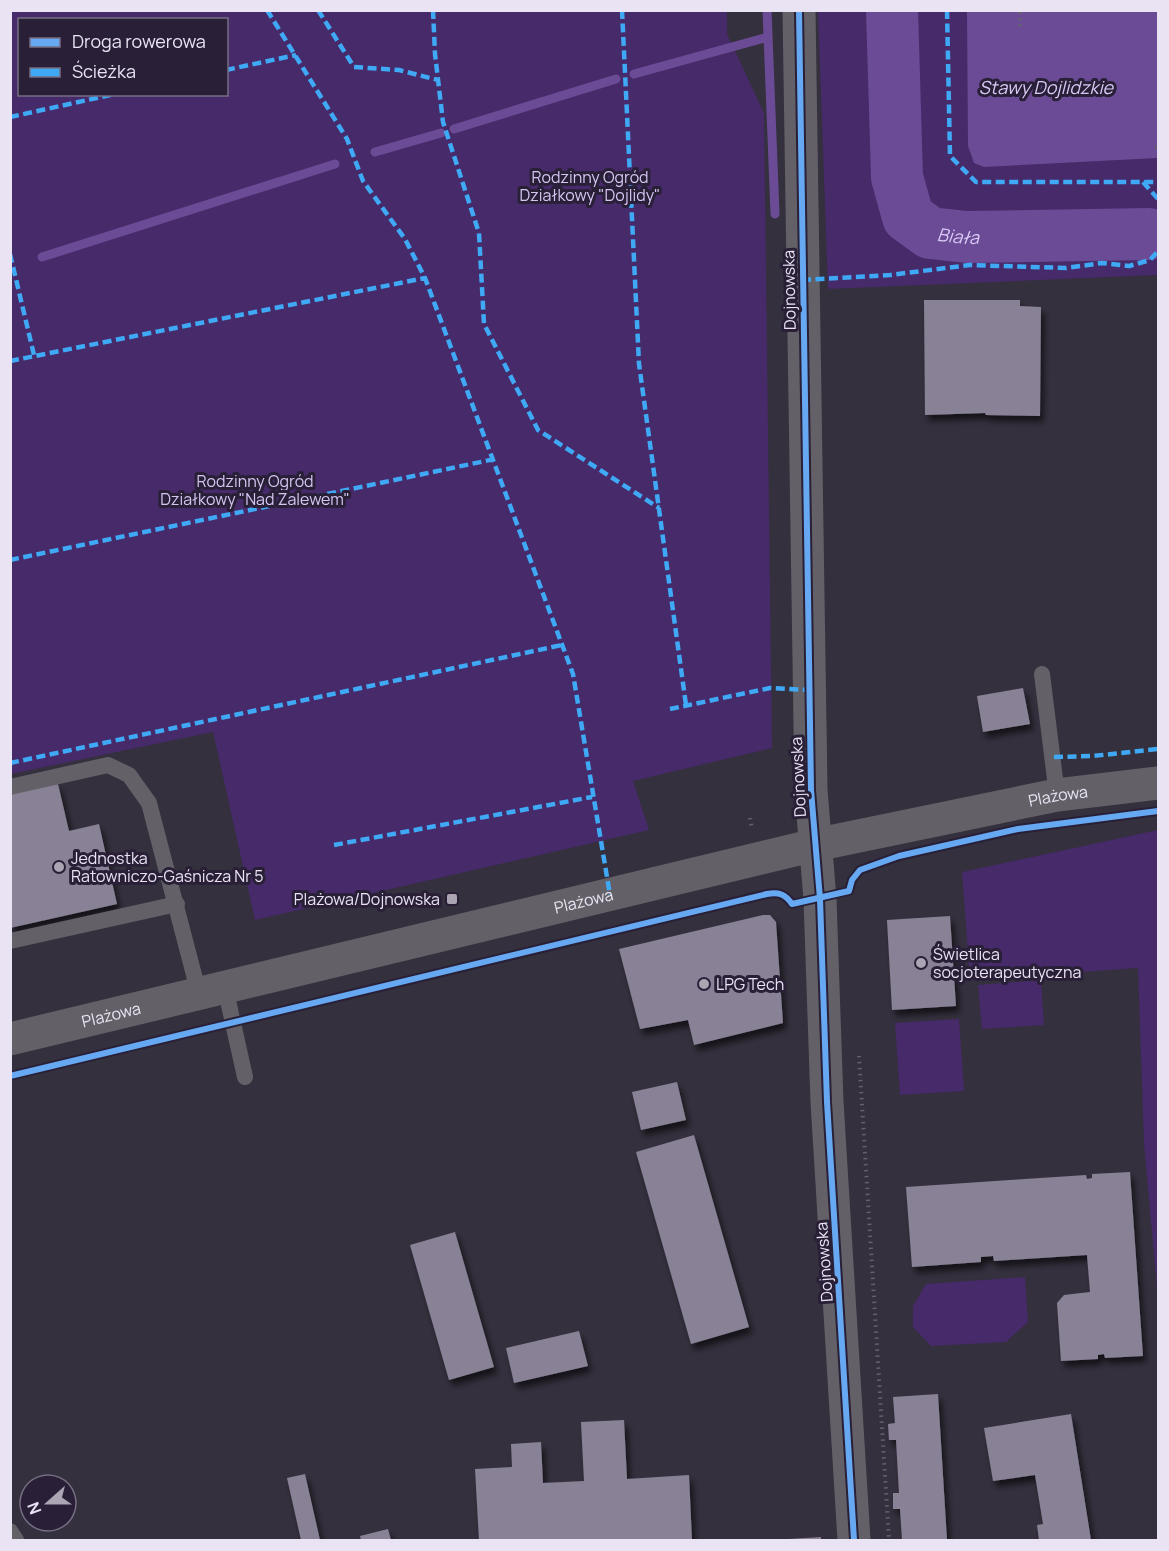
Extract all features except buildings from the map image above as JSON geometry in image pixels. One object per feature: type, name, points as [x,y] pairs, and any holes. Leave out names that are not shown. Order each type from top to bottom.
[{"type":"street","name":"Dojnowska","points":[[799,10],[808,690],[815,845],[820,899],[827,1102],[854,1540]]},
{"type":"street","name":"Plażowa","points":[[10,1039],[815,845],[1057,795],[1158,783]]},
{"type":"lane","points":[[1042,674],[1057,795]]},
{"type":"lane","points":[[10,787],[108,765],[129,775],[149,803],[177,904],[245,1077]]},
{"type":"lane","points":[[10,941],[177,904]]},
{"type":"lane","points":[[10,1531],[16,1540]]},
{"type":"path","points":[[1020,10],[1020,26]]},
{"type":"path","points":[[859,1054],[889,1540]]},
{"type":"green space","name":"Rodzinny Ogród Działkowy \"Nad Zalewem\"","points":[[10,11],[727,11],[727,34],[764,113],[772,748],[633,781],[649,830],[255,920],[213,732],[11,774]]},
{"type":"green space","points":[[818,11],[1158,11],[1158,275],[828,289]]},
{"type":"green space","points":[[1158,830],[1158,1300],[1144,1143],[1138,968],[970,980],[962,872]]},
{"type":"green space","points":[[1041,980],[1044,1025],[982,1029],[978,985]]},
{"type":"green space","points":[[959,1019],[964,1091],[900,1095],[895,1023]]},
{"type":"green space","points":[[1025,1277],[1028,1322],[1006,1342],[931,1346],[913,1327],[913,1306],[926,1284]]},
{"type":"water","name":"Stawy Dojlidzkie","points":[[967,11],[1158,11],[1158,158],[984,167],[974,163],[968,146]]},
{"type":"waterway","points":[[767,10],[775,214]]},
{"type":"waterway","name":"Biała","points":[[892,10],[897,177],[908,217],[930,233],[967,237],[1149,234]]},
{"type":"waterway","points":[[881,18],[892,18]]},
{"type":"waterway","points":[[634,74],[768,37]]},
{"type":"waterway","points":[[454,129],[616,79]]},
{"type":"waterway","points":[[375,152],[441,133]]},
{"type":"waterway","points":[[42,257],[335,164]]},
{"type":"marked path","points":[[267,10],[347,139],[363,181],[405,239],[425,278],[573,674],[610,895]]},
{"type":"marked path","points":[[318,10],[354,67],[399,70],[438,80]]},
{"type":"marked path","points":[[433,10],[435,54],[443,122],[479,233],[484,324],[538,430],[659,508]]},
{"type":"marked path","points":[[622,10],[639,364],[686,705]]},
{"type":"marked path","points":[[947,10],[950,156],[976,182],[1158,182]]},
{"type":"marked path","points":[[228,70],[296,55]]},
{"type":"marked path","points":[[10,117],[106,96]]},
{"type":"marked path","points":[[1143,182],[1158,199]]},
{"type":"marked path","points":[[802,280],[890,275],[970,265],[1066,268],[1102,263],[1129,266],[1150,260],[1158,251]]},
{"type":"marked path","points":[[10,254],[34,355]]},
{"type":"marked path","points":[[10,361],[425,278]]},
{"type":"marked path","points":[[10,560],[495,459]]},
{"type":"marked path","points":[[10,763],[562,645]]},
{"type":"marked path","points":[[670,709],[770,688],[808,690]]},
{"type":"marked path","points":[[1054,757],[1093,756],[1158,749]]},
{"type":"marked path","points":[[334,845],[592,797]]},
{"type":"cycle path","points":[[799,10],[811,790],[820,899],[827,1102],[854,1540]]},
{"type":"cycle path","points":[[10,1076],[767,894],[781,894],[792,904],[849,891],[852,880],[860,870],[899,856],[1018,829],[1158,811]]},
{"type":"place","name":"Jednostka Ratowniczo-Gaśnicza Nr 5","points":[[59,867]]},
{"type":"place","name":"Plażowa/Dojnowska","points":[[452,899]]},
{"type":"place","name":"Świetlica socjoterapeutyczna","points":[[921,963]]},
{"type":"place","name":"LPG Tech","points":[[704,984]]},
{"type":"park label","name":"Rodzinny Ogród Działkowy \"Dojlidy\"","points":[[590,186]]}]
